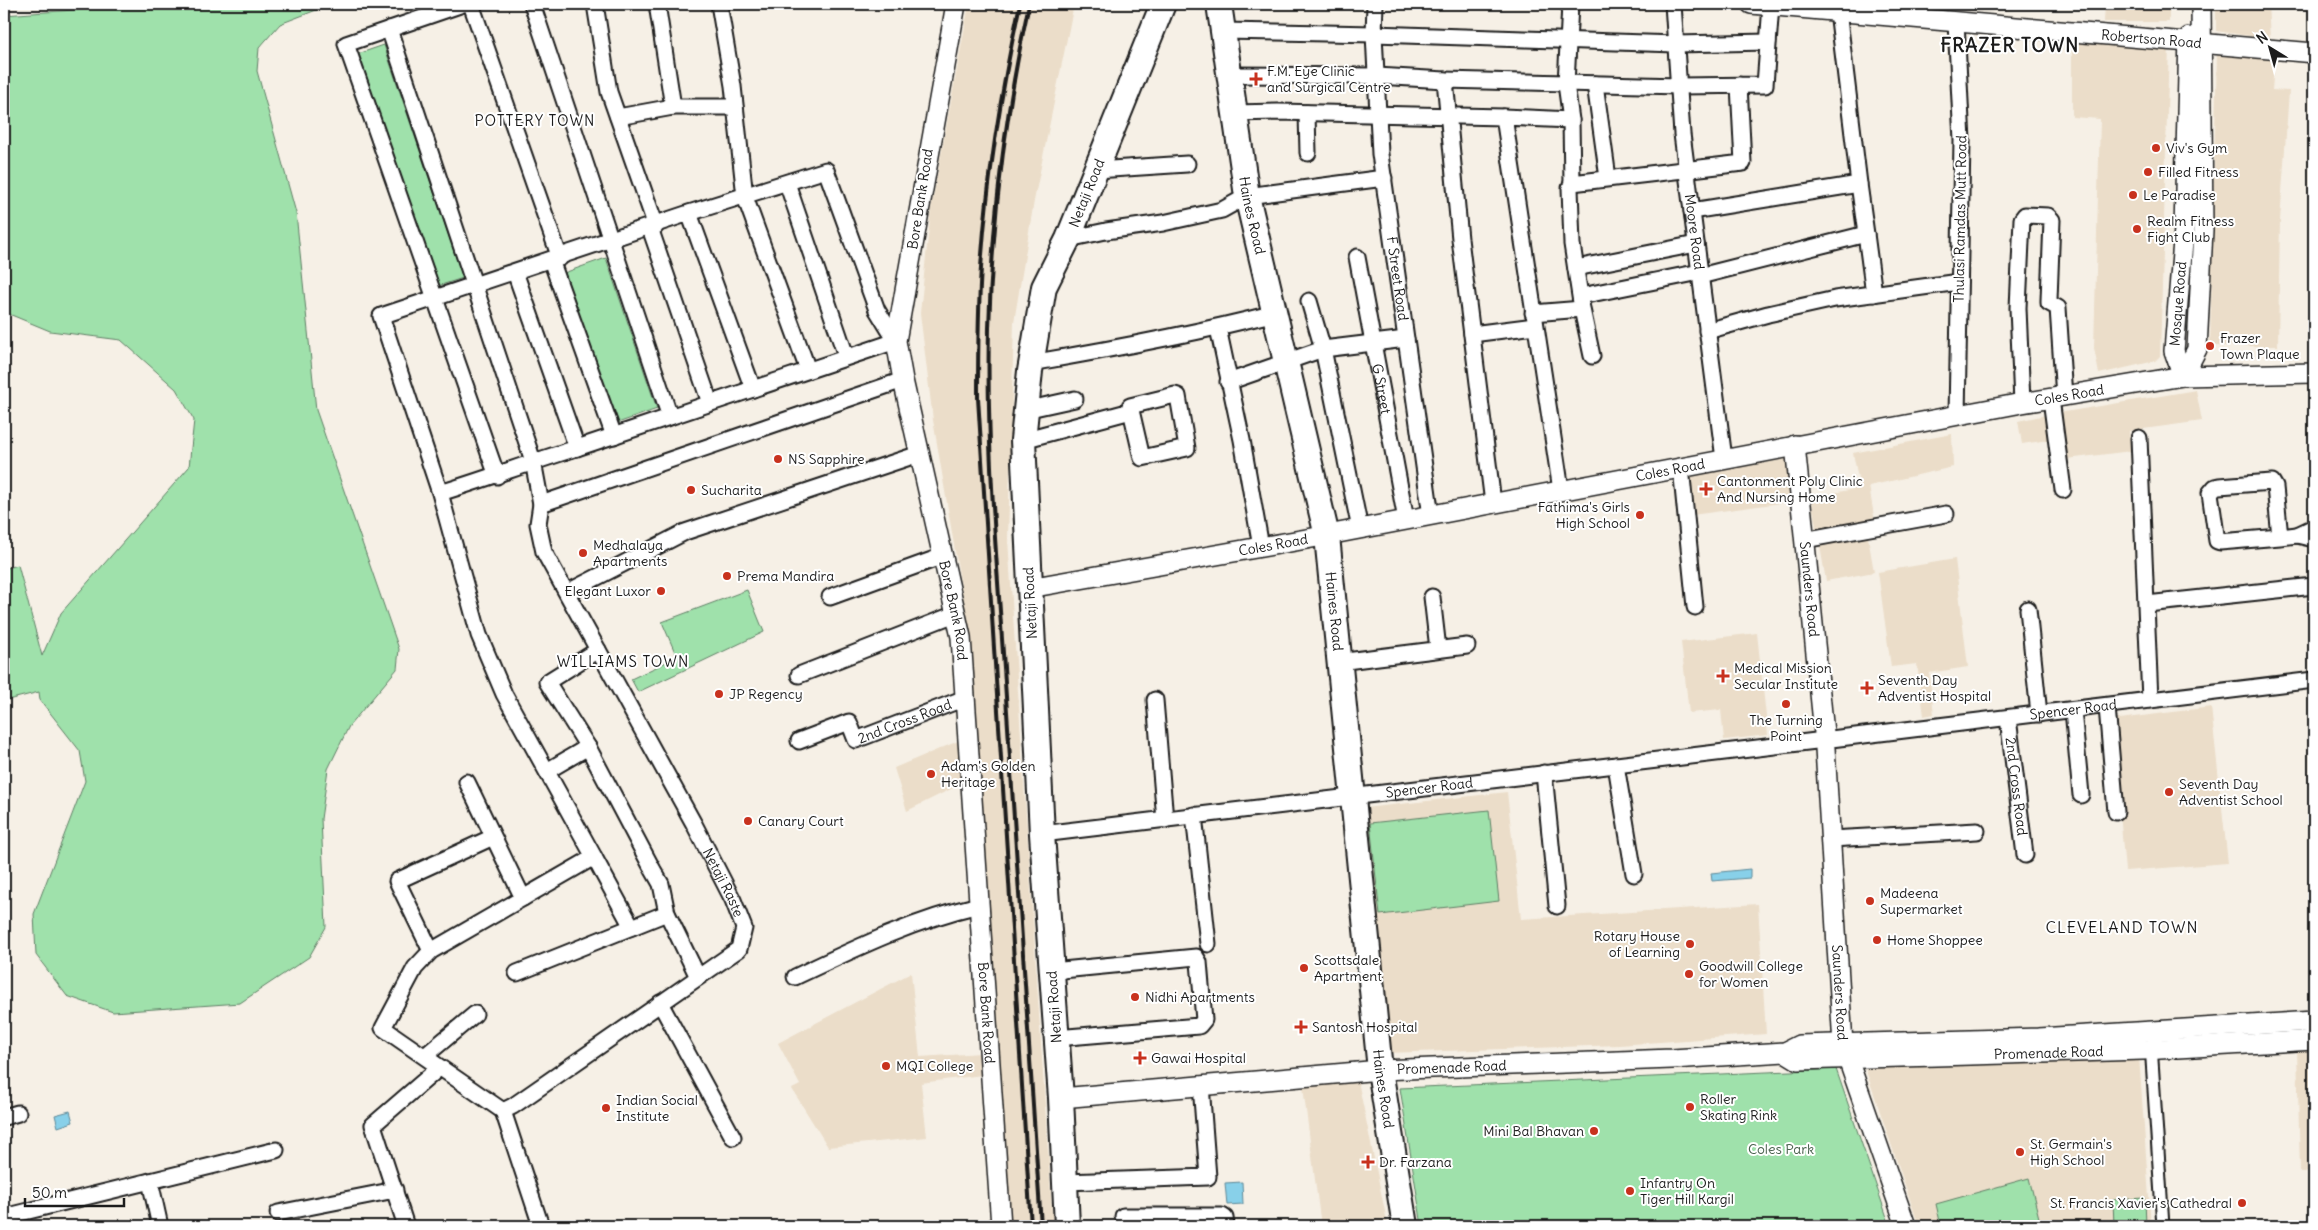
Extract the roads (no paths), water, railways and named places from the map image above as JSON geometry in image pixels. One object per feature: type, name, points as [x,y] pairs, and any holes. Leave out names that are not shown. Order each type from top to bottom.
[{"type":"main road","name":"Netaji Road","points":[[1067,1226],[1042,834],[1023,440],[1031,363],[1044,287],[1068,239],[1163,4]]},
{"type":"main road","name":"Haines Road","points":[[1219,4],[1247,196],[1327,536],[1351,796],[1380,1070],[1405,1226]]},
{"type":"street","points":[[463,4],[346,44],[497,476]]},
{"type":"street","points":[[471,4],[614,436]]},
{"type":"street","points":[[532,4],[670,417]]},
{"type":"street","points":[[595,4],[609,92],[710,404]]},
{"type":"street","points":[[657,4],[673,107]]},
{"type":"street","points":[[719,4],[735,106],[745,197],[808,370]]},
{"type":"street","name":"Bore Bank Road","points":[[956,4],[896,340],[919,454],[961,637],[1001,1226]]},
{"type":"street","name":"F Street Road","points":[[1375,4],[1374,34],[1384,178],[1431,516]]},
{"type":"street","points":[[1570,4],[1566,84],[1571,120],[1572,183],[1570,188],[1572,244],[1581,303],[1592,356]]},
{"type":"street","name":"Moore Road","points":[[1673,4],[1686,170],[1724,459]]},
{"type":"street","points":[[1228,75],[1377,76],[1566,84],[1765,85],[1768,42],[1762,4]]},
{"type":"street","name":"Robertson Road","points":[[1762,4],[2314,53]]},
{"type":"street","name":"Mosque Road","points":[[2183,376],[2197,349],[2203,230],[2196,43],[2189,4]]},
{"type":"street","name":"Mosque Road","points":[[2196,43],[2201,4]]},
{"type":"street","points":[[1838,11],[1874,294]]},
{"type":"street","name":"Thulasi Ramdas Mutt Road","points":[[1956,22],[1962,141],[1957,416]]},
{"type":"street","name":"Netaji Raste","points":[[389,29],[533,461],[540,504],[538,524],[544,552],[568,592],[694,824],[733,900],[744,928],[739,949],[513,1106],[503,1111]]},
{"type":"street","points":[[1223,32],[1568,39],[1676,44],[1768,42]]},
{"type":"street","points":[[1446,80],[1472,334],[1493,503]]},
{"type":"street","points":[[1595,84],[1608,178]]},
{"type":"street","points":[[1572,183],[1743,163],[1739,85]]},
{"type":"street","points":[[618,118],[673,107],[735,106]]},
{"type":"street","points":[[1234,113],[1449,115],[1571,120]]},
{"type":"street","points":[[1308,113],[1308,153]]},
{"type":"street","points":[[1504,117],[1561,490]]},
{"type":"street","points":[[1096,170],[1187,164]]},
{"type":"street","points":[[440,493],[497,476],[533,461],[614,436],[896,340],[877,310],[826,170],[690,213],[653,227],[381,316],[440,493],[479,635],[504,694],[632,927]]},
{"type":"street","points":[[1068,239],[1163,223],[1222,210],[1247,196],[1384,178]]},
{"type":"street","points":[[787,183],[846,356]]},
{"type":"street","points":[[1692,211],[1859,184]]},
{"type":"street","points":[[690,213],[753,389]]},
{"type":"street","points":[[2022,403],[2018,308],[2022,219],[2026,215],[2048,216],[2052,220],[2049,303],[2058,308],[2058,398],[2063,490]]},
{"type":"street","points":[[1472,334],[1534,320],[1581,303],[1866,234]]},
{"type":"street","points":[[1576,268],[1696,244]]},
{"type":"street","name":"G Street","points":[[1357,256],[1406,520]]},
{"type":"street","points":[[515,272],[577,448]]},
{"type":"street","points":[[1707,331],[1768,314],[1836,299],[1960,282]]},
{"type":"street","points":[[1309,301],[1322,349],[1360,529]]},
{"type":"street","points":[[1031,363],[1218,328],[1275,313]]},
{"type":"street","points":[[1218,328],[1228,382],[1242,440],[1261,547]]},
{"type":"street","points":[[1228,382],[1322,349],[1406,339]]},
{"type":"street","name":"Coles Road","points":[[1029,588],[1327,536],[1795,445],[2022,403],[2183,376],[2314,373]]},
{"type":"street","points":[[540,504],[903,380]]},
{"type":"street","points":[[1177,395],[1187,448],[1141,457],[1131,411],[1132,405],[1177,395]]},
{"type":"street","points":[[1026,410],[1075,399]]},
{"type":"street","points":[[1023,440],[1131,411]]},
{"type":"street","points":[[2138,438],[2150,700]]},
{"type":"street","name":"Saunders Road","points":[[1795,445],[1824,740],[1845,1052],[1906,1226]]},
{"type":"street","points":[[568,592],[685,532],[919,454]]},
{"type":"street","points":[[1681,467],[1695,606]]},
{"type":"street","points":[[2280,537],[2275,487],[2272,482],[2219,486],[2211,490],[2217,541],[2220,542],[2280,537],[2297,535],[2314,527]]},
{"type":"street","points":[[1804,540],[1946,514]]},
{"type":"street","points":[[2297,535],[2314,539]]},
{"type":"street","points":[[830,597],[942,556]]},
{"type":"street","points":[[2147,604],[2314,586]]},
{"type":"street","points":[[1432,596],[1438,649]]},
{"type":"street","points":[[2028,609],[2039,714]]},
{"type":"street","points":[[799,675],[955,614]]},
{"type":"street","points":[[1338,662],[1468,646]]},
{"type":"street","points":[[598,650],[547,682],[588,747],[661,884],[668,913],[698,977]]},
{"type":"street","name":"Spencer Road","points":[[1042,834],[2107,707],[2314,680]]},
{"type":"street","name":"2nd Cross Road","points":[[799,741],[849,722],[856,740],[965,698]]},
{"type":"street","points":[[1154,700],[1165,820]]},
{"type":"street","points":[[2107,707],[2116,812]]},
{"type":"street","points":[[2073,710],[2081,795]]},
{"type":"street","name":"2nd Cross Road","points":[[2008,718],[2025,855]]},
{"type":"street","points":[[547,771],[588,747]]},
{"type":"street","points":[[1616,765],[1634,874]]},
{"type":"street","points":[[1544,773],[1557,906]]},
{"type":"street","points":[[467,782],[523,898]]},
{"type":"street","points":[[1194,815],[1208,944]]},
{"type":"street","points":[[1830,839],[1977,831]]},
{"type":"street","points":[[431,951],[397,881],[493,837]]},
{"type":"street","points":[[542,1226],[503,1111],[438,1068],[425,1056],[383,1028],[415,968],[431,951],[594,857]]},
{"type":"street","points":[[795,977],[855,948],[938,915],[979,905]]},
{"type":"street","points":[[517,973],[668,913]]},
{"type":"street","points":[[1052,971],[1196,957],[1199,962],[1204,1020],[1199,1026],[1056,1038]]},
{"type":"street","points":[[660,1003],[733,1137]]},
{"type":"street","points":[[425,1056],[475,1014]]},
{"type":"street","name":"Promenade Road","points":[[2147,1040],[2314,1021]]},
{"type":"street","points":[[2147,1040],[2163,1226]]},
{"type":"street","name":"Promenade Road","points":[[1060,1098],[1380,1070],[1672,1059],[1785,1052],[1798,1060],[1845,1052],[2147,1040],[2314,1040]]},
{"type":"street","points":[[406,1226],[396,1190],[373,1125],[438,1068]]},
{"type":"street","points":[[1065,1182],[1208,1177],[1201,1085]]},
{"type":"street","points":[[4,1217],[276,1150]]},
{"type":"street","points":[[150,1181],[160,1226]]},
{"type":"street","points":[[278,1213],[396,1190]]},
{"type":"street","points":[[1123,1216],[1167,1221],[1224,1216],[1226,1226]]},
{"type":"water","points":[[1750,869],[1750,878],[1712,881],[1711,873]]},
{"type":"water","points":[[70,1111],[73,1122],[58,1127],[55,1115]]},
{"type":"water","points":[[1242,1182],[1243,1204],[1227,1205],[1225,1183]]},
{"type":"railway","points":[[1020,4],[1001,102],[987,201],[979,300],[978,398],[1031,1226]]},
{"type":"railway","points":[[1029,4],[1013,84],[1001,164],[993,246],[989,328],[989,420],[993,512],[1041,1226]]},
{"type":"place","name":"F.M. Eye Clinic and Surgical Centre","points":[[1256,79]]},
{"type":"place","name":"Viv's Gym","points":[[2156,148]]},
{"type":"place","name":"Filled Fitness","points":[[2148,172]]},
{"type":"place","name":"Le Paradise","points":[[2133,195]]},
{"type":"place","name":"Realm Fitness Fight Club","points":[[2137,229]]},
{"type":"place","name":"Frazer Town Plaque","points":[[2210,346]]},
{"type":"place","name":"NS Sapphire","points":[[778,459]]},
{"type":"place","name":"Cantonment Poly Clinic And Nursing Home","points":[[1706,489]]},
{"type":"place","name":"Sucharita","points":[[691,490]]},
{"type":"place","name":"Fathima's Girls High School","points":[[1640,515]]},
{"type":"place","name":"Medhalaya Apartments","points":[[583,553]]},
{"type":"place","name":"Prema Mandira","points":[[727,576]]},
{"type":"place","name":"Elegant Luxor","points":[[661,591]]},
{"type":"place","name":"Medical Mission Secular Institute","points":[[1723,676]]},
{"type":"place","name":"Seventh Day Adventist Hospital","points":[[1867,688]]},
{"type":"place","name":"JP Regency","points":[[719,694]]},
{"type":"place","name":"The Turning Point","points":[[1786,704]]},
{"type":"place","name":"Adam's Golden Heritage","points":[[931,774]]},
{"type":"place","name":"Seventh Day Adventist School","points":[[2169,792]]},
{"type":"place","name":"Canary Court","points":[[748,821]]},
{"type":"place","name":"Madeena Supermarket","points":[[1870,901]]},
{"type":"place","name":"Home Shoppee","points":[[1877,940]]},
{"type":"place","name":"Rotary House of Learning","points":[[1690,944]]},
{"type":"place","name":"Scottsdale Apartment","points":[[1304,968]]},
{"type":"place","name":"Goodwill College for Women","points":[[1689,974]]},
{"type":"place","name":"Nidhi Apartments","points":[[1135,997]]},
{"type":"place","name":"Santosh Hospital","points":[[1301,1027]]},
{"type":"place","name":"Gawai Hospital","points":[[1140,1058]]},
{"type":"place","name":"MQI College","points":[[886,1066]]},
{"type":"place","name":"Roller Skating Rink","points":[[1690,1107]]},
{"type":"place","name":"Indian Social Institute","points":[[606,1108]]},
{"type":"place","name":"Mini Bal Bhavan","points":[[1594,1131]]},
{"type":"place","name":"St. Germain's High School","points":[[2020,1152]]},
{"type":"place","name":"Dr. Farzana","points":[[1368,1162]]},
{"type":"place","name":"Infantry On Tiger Hill Kargil","points":[[1630,1191]]},
{"type":"place","name":"St. Francis Xavier's Cathedral","points":[[2242,1203]]},
{"type":"district","name":"FRAZER TOWN","points":[[2010,45]]},
{"type":"district","name":"POTTERY TOWN","points":[[535,120]]},
{"type":"district","name":"WILLIAMS TOWN","points":[[623,661]]},
{"type":"district","name":"CLEVELAND TOWN","points":[[2122,927]]},
{"type":"park label","name":"Coles Park","points":[[1781,1149]]}]
